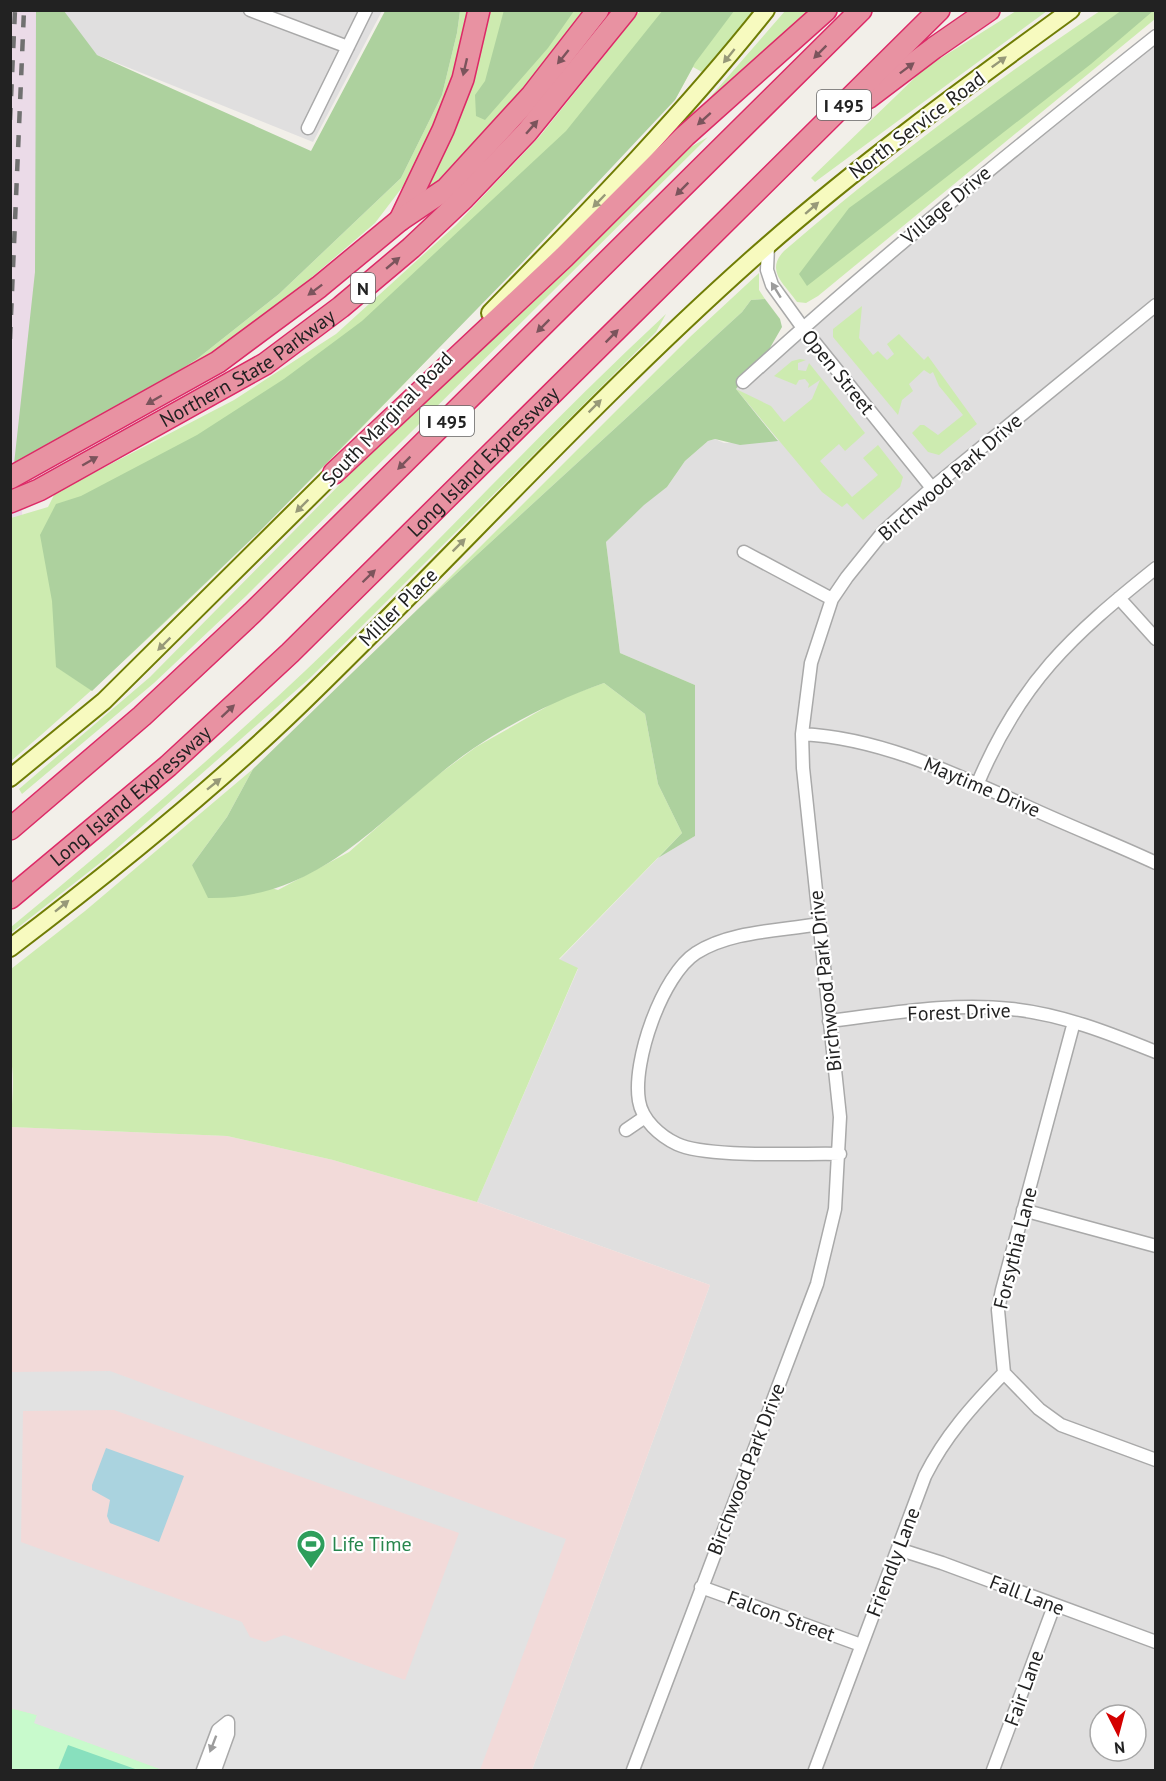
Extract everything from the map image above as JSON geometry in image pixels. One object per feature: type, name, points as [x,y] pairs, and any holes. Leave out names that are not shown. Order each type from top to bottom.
[{"type":"highway","points":[[400,220],[443,130],[459,90],[479,10]]},
{"type":"highway","name":"Northern State Parkway","points":[[18,475],[218,362],[319,288],[400,220],[446,189],[532,95],[598,10]]},
{"type":"highway","name":"Northern State Parkway","points":[[10,502],[39,490],[265,364],[341,307],[411,248],[496,165],[557,97],[626,10]]},
{"type":"highway","points":[[334,473],[564,257],[685,136],[826,10]]},
{"type":"highway","name":"I 495","points":[[17,824],[141,716],[252,613],[861,10]]},
{"type":"highway","name":"Long Island Expressway","points":[[18,892],[168,766],[290,653],[939,10]]},
{"type":"highway","points":[[749,200],[885,85],[989,10]]},
{"type":"main road","name":"South Marginal Road","points":[[17,772],[104,702],[334,473],[633,166],[725,62],[766,10]]},
{"type":"main road","name":"North Service Road","points":[[768,246],[862,166],[1071,10]]},
{"type":"main road","name":"Miller Place","points":[[14,945],[221,778],[288,716],[600,401],[768,246]]},
{"type":"street","points":[[250,10],[348,47]]},
{"type":"street","points":[[308,128],[366,10]]},
{"type":"street","name":"Village Drive","points":[[743,382],[1011,150],[1155,36]]},
{"type":"street","name":"Open Street","points":[[768,246],[767,270],[772,285],[803,328],[932,488]]},
{"type":"street","name":"Birchwood Park Drive","points":[[633,1770],[817,1284],[836,1209],[840,1117],[803,768],[802,734],[811,663],[832,599],[884,531],[932,488],[1155,305]]},
{"type":"street","points":[[744,552],[832,599]]},
{"type":"street","points":[[977,784],[1010,717],[1031,685],[1076,634],[1155,568]]},
{"type":"street","points":[[1119,598],[1155,639]]},
{"type":"street","name":"Maytime Drive","points":[[802,734],[829,735],[863,742],[913,758],[1155,863]]},
{"type":"street","points":[[819,924],[720,940],[685,962],[673,976],[660,1002],[639,1070],[639,1102],[645,1117],[656,1130],[677,1144],[704,1151],[840,1154]]},
{"type":"street","name":"Forest Drive","points":[[829,1021],[982,1007],[1029,1012],[1074,1022],[1155,1052]]},
{"type":"street","name":"Forsythia Lane","points":[[1004,1373],[998,1310],[1074,1022]]},
{"type":"street","points":[[626,1130],[645,1117]]},
{"type":"street","points":[[1023,1210],[1155,1246]]},
{"type":"street","points":[[1004,1373],[1039,1409],[1061,1425],[1155,1460]]},
{"type":"street","name":"Friendly Lane","points":[[816,1770],[861,1645],[937,1452],[965,1415],[1004,1373]]},
{"type":"street","name":"Fall Lane","points":[[898,1549],[942,1563],[1155,1642]]},
{"type":"street","name":"Falcon Street","points":[[701,1587],[861,1645]]},
{"type":"street","name":"Fair Lane","points":[[993,1770],[1054,1606]]},
{"type":"street","points":[[203,1770],[218,1730],[228,1722],[228,1734],[215,1770]]},
{"type":"shaded area","points":[[46,10],[36,290],[23,449],[21,589],[11,755],[10,11]]},
{"type":"shaded area","points":[[46,11],[382,11],[313,142],[97,55]]},
{"type":"shaded area","points":[[1155,36],[1155,1770],[532,1770],[710,1285],[477,1202],[578,969],[559,960],[658,858],[695,836],[695,685],[620,653],[606,542],[644,504],[667,487],[685,461],[708,441],[715,439],[724,443],[778,440],[736,389],[745,378]]},
{"type":"shaded area","points":[[11,1127],[227,1136],[333,1160],[477,1202],[710,1285],[532,1770],[11,1770]]},
{"type":"shaded area","points":[[110,1371],[566,1539],[480,1770],[163,1770],[34,1723],[37,1715],[11,1708],[10,1372]],"holes":[[[114,1410],[459,1533],[405,1680],[284,1635],[265,1642],[250,1637],[242,1622],[21,1542],[23,1411]]]},
{"type":"green space","points":[[504,10],[574,11],[548,48],[485,120],[476,116],[475,95],[485,81]]},
{"type":"green space","points":[[663,10],[734,11],[695,63],[675,100],[520,265],[260,531],[92,691],[56,667],[52,601],[40,535],[56,504],[81,496],[197,435],[284,379],[362,321],[566,131]]},
{"type":"green space","points":[[1122,10],[1153,11],[1091,64],[807,286],[799,274],[849,208]]},
{"type":"green space","points":[[36,11],[64,11],[97,55],[311,151],[385,11],[460,11],[442,95],[401,178],[279,294],[197,359],[108,417],[14,464],[35,272]]},
{"type":"green space","points":[[460,11],[470,11],[452,92],[417,168],[375,223],[291,295],[204,360],[108,417],[197,359],[279,294],[401,178],[442,95]]},
{"type":"green space","points":[[489,11],[588,11],[514,101],[433,185],[427,187]]},
{"type":"green space","points":[[640,11],[755,11],[702,72],[693,67],[676,98],[352,438],[185,603],[11,761],[11,518],[48,507],[55,493],[234,400],[336,334],[456,225],[540,136]]},
{"type":"green space","points":[[785,11],[809,11],[685,126]]},
{"type":"green space","points":[[1016,11],[1047,11],[815,182],[811,178],[925,68]]},
{"type":"green space","points":[[1100,11],[1155,11],[1155,19],[818,296],[806,303],[797,302],[776,271],[776,265],[784,251],[938,126],[1018,67]]},
{"type":"green space","points":[[708,137],[246,596],[154,683],[22,794],[19,789],[150,677],[423,400],[528,307],[689,148]]},
{"type":"green space","points":[[759,273],[759,290],[765,299],[751,300],[742,312],[420,607],[691,336]]},
{"type":"green space","points":[[765,299],[780,319],[782,327],[759,367],[736,389],[778,441],[740,445],[715,439],[708,441],[685,461],[667,487],[644,505],[606,542],[620,653],[695,685],[695,836],[658,858],[682,833],[658,784],[645,714],[604,683],[537,711],[474,748],[352,847],[321,868],[287,884],[250,895],[208,898],[192,865],[227,817],[253,769],[420,607],[742,312],[751,300]]},
{"type":"green space","points":[[862,306],[859,338],[873,355],[878,351],[887,360],[894,354],[887,344],[899,334],[924,360],[928,356],[977,424],[939,455],[928,452],[912,433],[920,425],[924,425],[938,435],[963,415],[939,386],[933,372],[930,374],[924,370],[909,384],[913,391],[902,400],[898,415],[833,337],[833,329]]},
{"type":"green space","points":[[666,314],[656,332],[310,678],[105,859],[11,933],[11,927],[160,802],[305,671]]},
{"type":"green space","points":[[806,360],[798,363],[798,370],[806,371],[809,363],[865,433],[845,451],[839,444],[820,461],[852,497],[878,475],[863,458],[878,445],[903,477],[900,487],[863,520],[847,503],[842,507],[822,492],[736,389],[771,406],[784,422],[812,399],[820,380],[808,388],[809,384],[805,379],[799,380],[796,385],[774,376],[792,361]]},
{"type":"green space","points":[[604,683],[645,714],[658,784],[682,833],[559,959],[578,968],[477,1202],[333,1160],[227,1136],[11,1127],[13,1082],[10,1058],[11,969],[85,911],[253,769],[227,817],[192,865],[278,890],[349,852],[431,780],[476,747],[562,698]]},
{"type":"green space","points":[[10,1708],[37,1715],[35,1723],[163,1770],[11,1770]]},
{"type":"green space","points":[[68,1745],[138,1770],[58,1770]]},
{"type":"water","points":[[106,1448],[184,1476],[159,1542],[110,1523],[107,1516],[110,1500],[92,1490]]},
{"type":"railway","points":[[10,120],[15,10]]},
{"type":"railway","points":[[10,339],[24,10]]},
{"type":"place","name":"Life Time","points":[[311,1570]]}]
